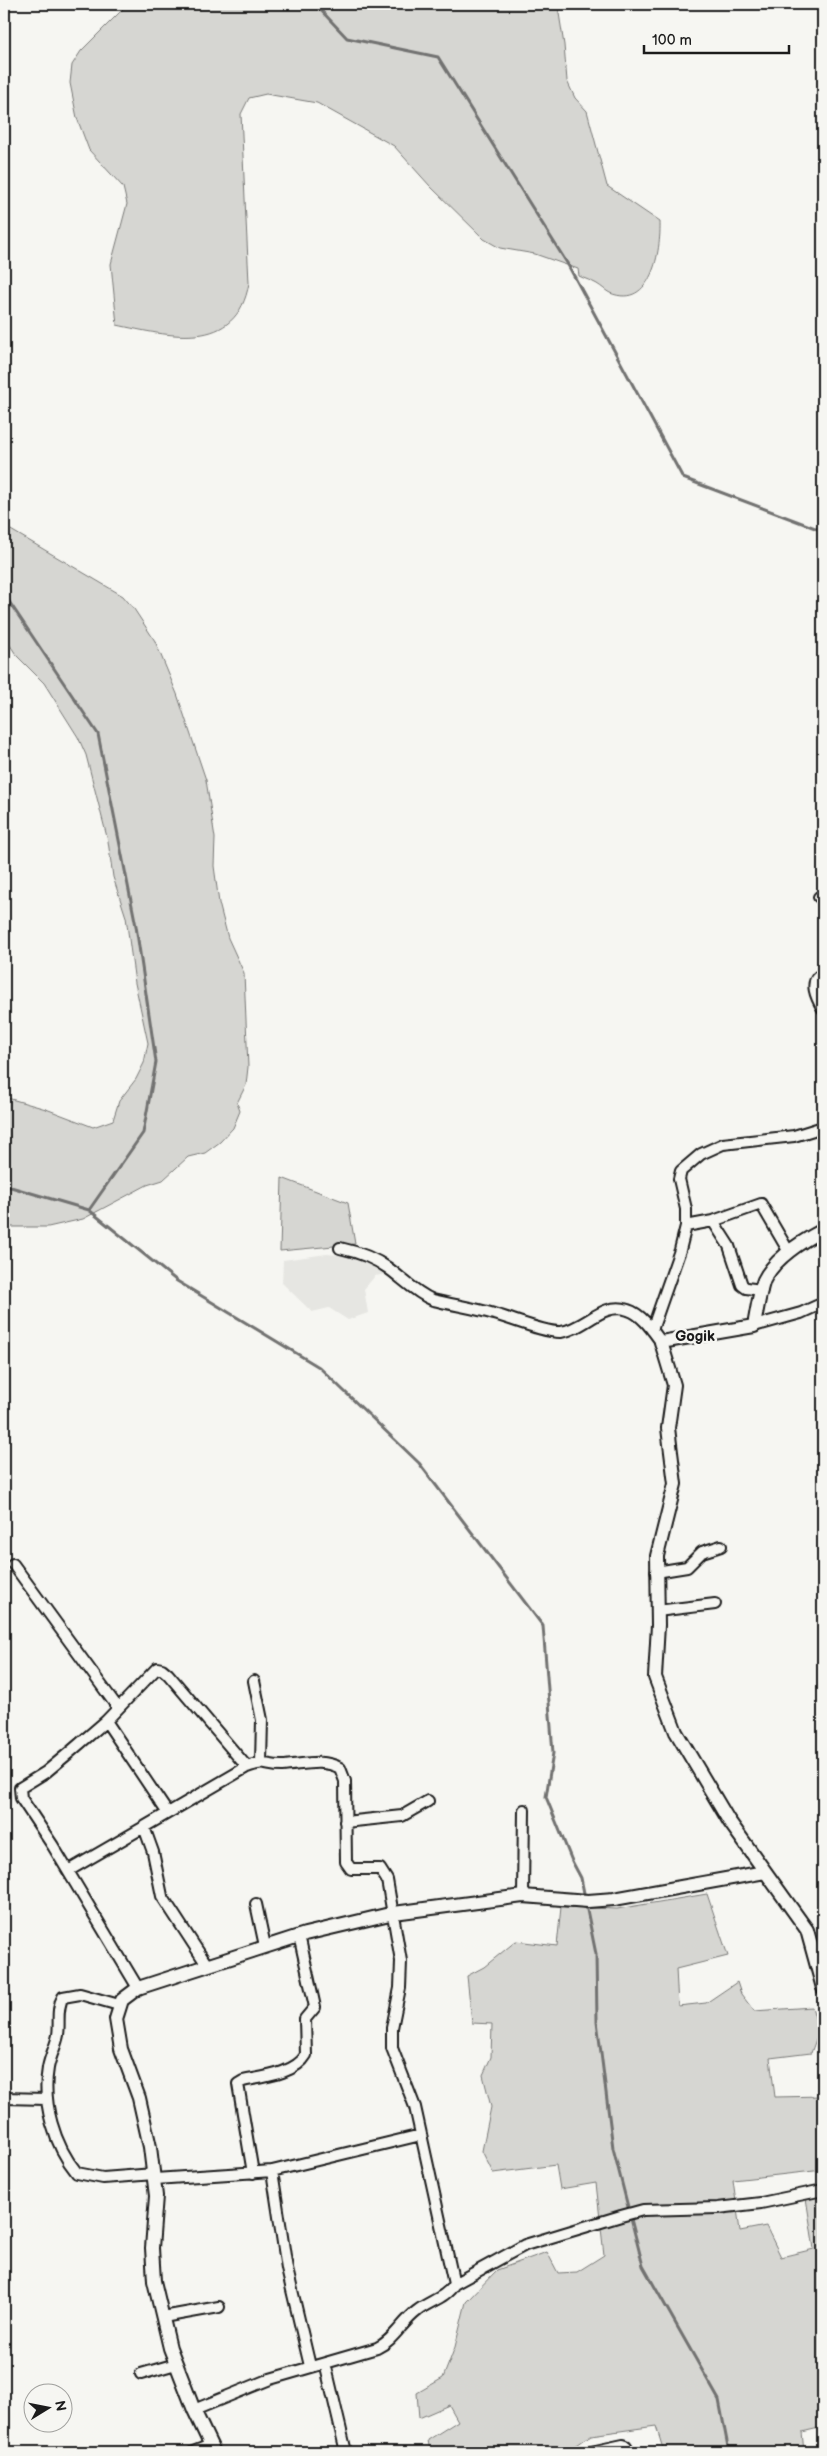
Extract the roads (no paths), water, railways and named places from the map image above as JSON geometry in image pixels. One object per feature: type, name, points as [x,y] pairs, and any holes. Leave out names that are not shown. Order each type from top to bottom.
[{"type":"street","points":[[823,974],[815,980],[814,984],[817,998],[823,1009]]},
{"type":"street","points":[[652,1330],[680,1250],[686,1226],[686,1209],[679,1179],[681,1171],[702,1154],[723,1144],[794,1136],[823,1127]]},
{"type":"street","points":[[686,1226],[713,1221],[761,1204],[789,1252]]},
{"type":"street","points":[[713,1221],[721,1230],[729,1246],[742,1285],[746,1288],[762,1290]]},
{"type":"street","points":[[754,1326],[763,1282],[769,1272],[789,1252],[823,1230]]},
{"type":"street","points":[[340,1248],[364,1254],[386,1266],[425,1297],[433,1300],[493,1314],[555,1332],[568,1330],[608,1310],[619,1308],[636,1313],[661,1342],[674,1385],[668,1428],[675,1484],[661,1534],[656,1572],[655,1677],[676,1732],[729,1821],[807,1930],[823,1988]]},
{"type":"street","points":[[661,1342],[754,1326],[801,1313],[823,1303]]},
{"type":"street","points":[[656,1572],[686,1567],[702,1552],[721,1546]]},
{"type":"street","points":[[13,1564],[118,1708]]},
{"type":"street","points":[[657,1611],[714,1604]]},
{"type":"street","points":[[138,1988],[68,1871],[21,1798],[20,1788],[46,1772],[106,1721],[157,1668],[162,1668],[247,1767]]},
{"type":"street","points":[[254,1680],[262,1720],[261,1762]]},
{"type":"street","points":[[106,1721],[167,1812]]},
{"type":"street","points":[[68,1871],[247,1767],[261,1762],[278,1766],[328,1763],[340,1768],[345,1781],[345,1856],[348,1866],[351,1869],[382,1871],[387,1880],[399,1937],[401,1967],[392,2028],[392,2048],[398,2067],[411,2094],[454,2284]]},
{"type":"street","points":[[345,1822],[402,1816],[428,1801]]},
{"type":"street","points":[[523,1896],[524,1810]]},
{"type":"street","points":[[144,1827],[153,1852],[162,1896],[207,1965]]},
{"type":"street","points":[[193,2452],[213,2449],[194,2410],[176,2364],[154,2281],[152,2248],[156,2210],[155,2177],[144,2115],[119,2039],[116,2019],[118,2005],[127,1994],[138,1988],[299,1935],[394,1914],[523,1896],[584,1901],[614,1899],[764,1872]]},
{"type":"street","points":[[256,1904],[265,1946]]},
{"type":"street","points":[[253,2173],[238,2084],[282,2071],[306,2055],[305,2019],[315,2007],[299,1935]]},
{"type":"street","points":[[118,2005],[80,1994],[63,1997],[59,2010],[57,2040],[52,2048],[46,2099],[59,2141],[77,2173],[103,2178],[272,2171],[421,2135]]},
{"type":"street","points":[[4,2098],[46,2099]]},
{"type":"street","points":[[272,2171],[287,2269],[310,2366]]},
{"type":"street","points":[[194,2410],[270,2379],[384,2345],[417,2310],[445,2295],[454,2284],[525,2245],[643,2210],[718,2208],[761,2203],[823,2190]]},
{"type":"street","points":[[162,2316],[219,2307]]},
{"type":"street","points":[[326,2363],[346,2452]]},
{"type":"street","points":[[141,2374],[176,2364]]},
{"type":"street","points":[[591,2452],[623,2446],[626,2446],[628,2452]]},
{"type":"waterway","points":[[315,4],[347,38],[438,57],[567,263],[683,478],[823,531]]},
{"type":"waterway","points":[[4,598],[8,600],[98,734],[136,926],[156,1062],[143,1133],[89,1210]]},
{"type":"waterway","points":[[4,1185],[89,1210],[177,1281],[319,1367],[419,1463],[543,1626],[553,1753],[546,1797],[572,1861],[581,1878],[585,1898]]},
{"type":"waterway","points":[[586,1905],[596,1954],[597,2021],[613,2148],[643,2266],[719,2400],[729,2452]]},
{"type":"district","name":"Gogik","points":[[695,1336]]}]
